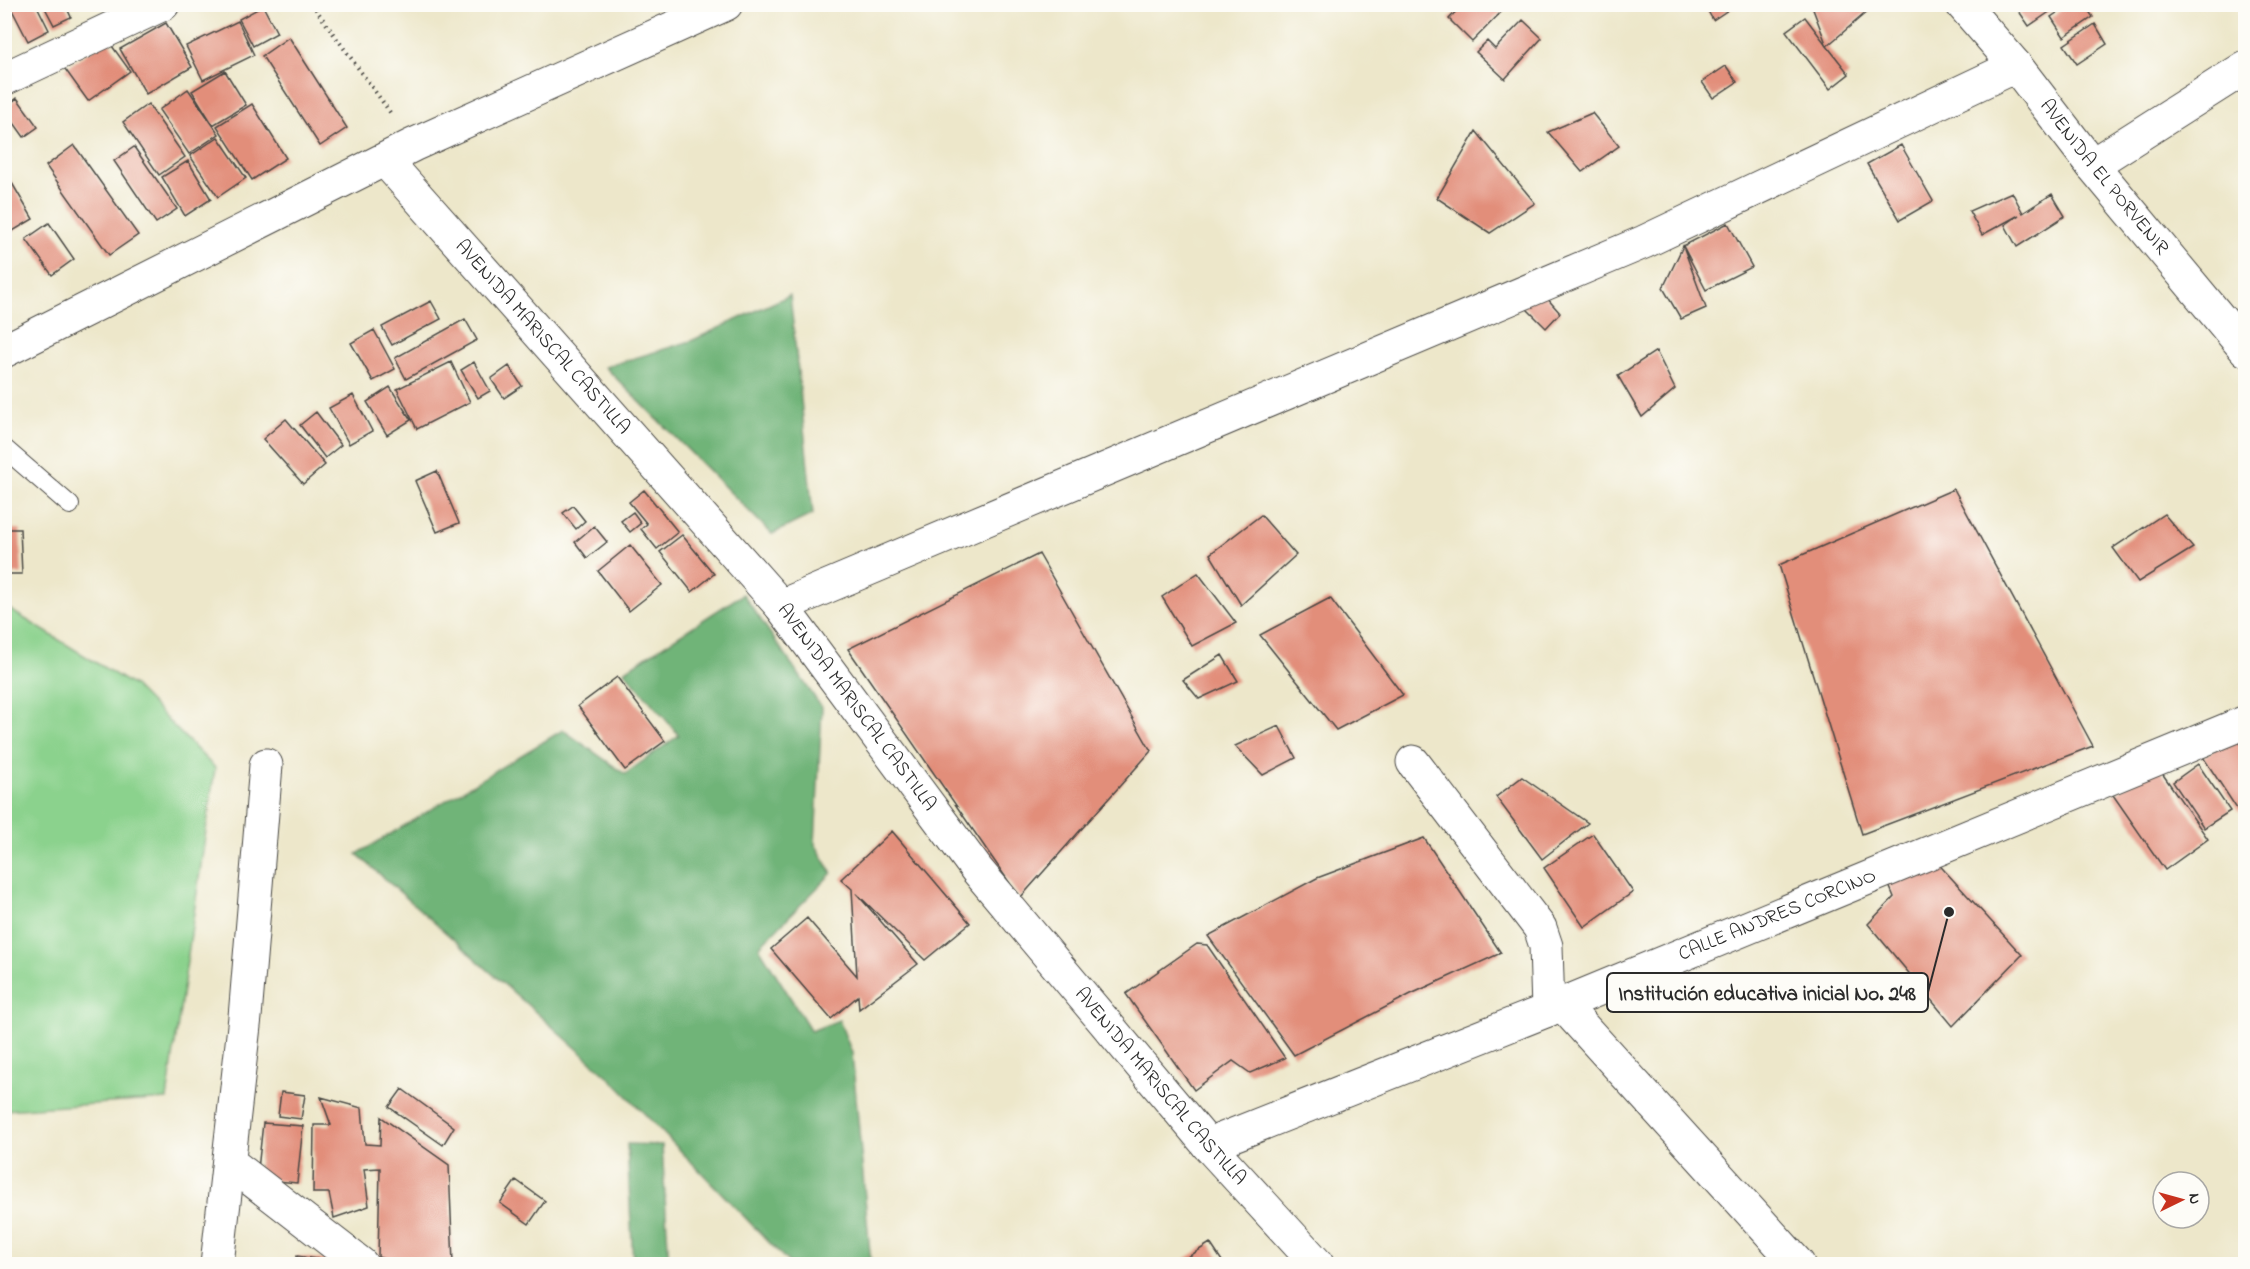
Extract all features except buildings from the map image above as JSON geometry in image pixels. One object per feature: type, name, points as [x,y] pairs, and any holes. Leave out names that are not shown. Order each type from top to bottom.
[{"type":"street","points":[[4,79],[163,4]]},
{"type":"street","points":[[4,351],[413,145],[726,4]]},
{"type":"street","name":"AVENIDA EL PORVENIR","points":[[1962,4],[2016,66],[2092,165],[2246,350]]},
{"type":"street","points":[[781,606],[1644,242],[2016,66]]},
{"type":"street","points":[[2092,165],[2246,67]]},
{"type":"street","name":"AVENIDA MARISCAL CASTILLA","points":[[385,160],[781,606],[977,870],[1208,1145],[1317,1264]]},
{"type":"street","name":"CALLE ANDRES CORCINO","points":[[1208,1145],[1555,1007],[2246,722]]},
{"type":"street","points":[[1413,762],[1540,928],[1546,945],[1555,1007],[1798,1264]]},
{"type":"street","points":[[217,1264],[245,1017],[266,765]]},
{"type":"street","points":[[229,1162],[361,1264]]},
{"type":"lane","points":[[4,448],[70,505]]},
{"type":"path","points":[[312,4],[413,145]]},
{"type":"green space","points":[[790,295],[813,514],[772,534],[605,367],[691,341]]},
{"type":"green space","points":[[743,594],[822,708],[815,844],[832,873],[759,947],[811,1031],[839,1020],[852,1053],[871,1264],[790,1264],[609,1077],[357,854],[563,730],[625,774],[679,735],[624,671]]},
{"type":"green space","points":[[4,606],[134,686],[215,768],[167,1099],[5,1110]]},
{"type":"green space","points":[[627,1144],[662,1145],[669,1264],[633,1264]]},
{"type":"place","name":"Institución educativa inicial No. 248","points":[[1949,912]]}]
